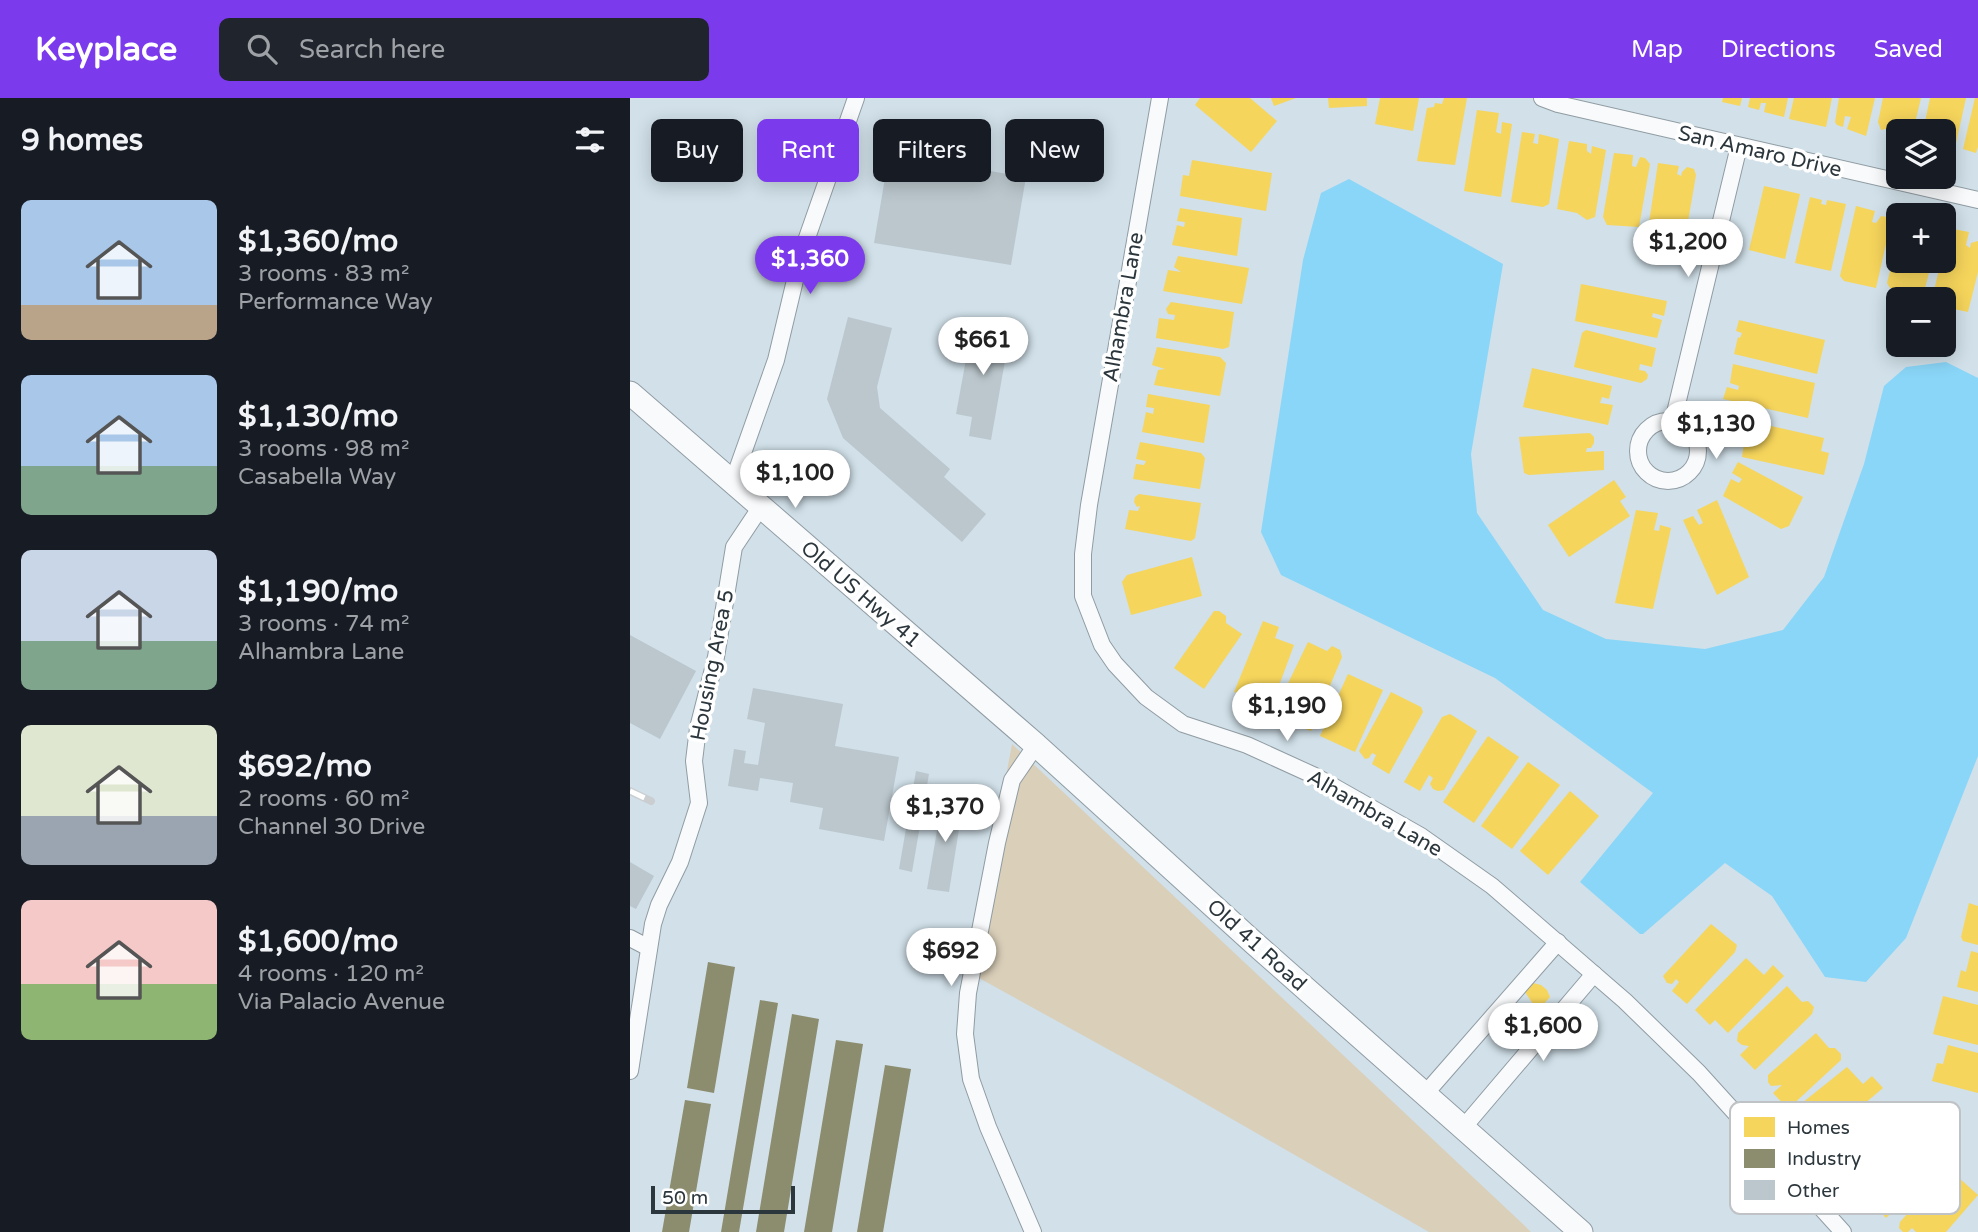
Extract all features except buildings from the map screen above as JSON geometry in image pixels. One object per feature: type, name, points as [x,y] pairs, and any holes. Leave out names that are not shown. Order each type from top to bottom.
[{"type":"street","points":[[733,484],[776,360],[801,255],[856,98]]},
{"type":"street","name":"Alhambra Lane","points":[[1160,98],[1089,505],[1083,554],[1083,596],[1102,645],[1131,683],[1183,724],[1247,746],[1315,776],[1421,836],[1492,886],[1594,974],[1699,1073],[1730,1107]]},
{"type":"street","name":"San Amaro Drive","points":[[1542,98],[1558,104],[1978,200]]},
{"type":"street","points":[[1673,421],[1739,146]]},
{"type":"street","name":"Old US Hwy 41","points":[[630,393],[934,657]]},
{"type":"street","name":"Housing Area 5","points":[[630,1070],[649,948],[659,905],[680,862],[699,803],[694,761],[698,728],[716,657],[734,547],[760,508]]},
{"type":"street","name":"Old 41 Road","points":[[934,657],[1581,1232]]},
{"type":"street","points":[[1033,1232],[988,1127],[971,1079],[965,1034],[968,993],[1009,793],[1013,780],[1036,745]]},
{"type":"street","points":[[630,938],[649,948]]},
{"type":"street","points":[[1425,1094],[1558,942]]},
{"type":"street","points":[[1463,1129],[1594,974]]},
{"type":"street","name":"Alhambra Lane","points":[[1827,1214],[1843,1232]]},
{"type":"shaded area","points":[[1012,744],[1531,1232],[1429,1232],[979,978],[982,907]]},
{"type":"water","points":[[1349,179],[1503,264],[1471,454],[1477,513],[1543,610],[1606,639],[1705,649],[1783,630],[1824,577],[1864,464],[1884,386],[1906,367],[1946,362],[1978,378],[1978,756],[1906,938],[1866,982],[1825,977],[1772,896],[1725,863],[1640,934],[1580,882],[1653,793],[1495,678],[1281,575],[1261,532],[1303,260],[1321,193]]},
{"type":"railway","points":[[630,791],[651,801]]}]
